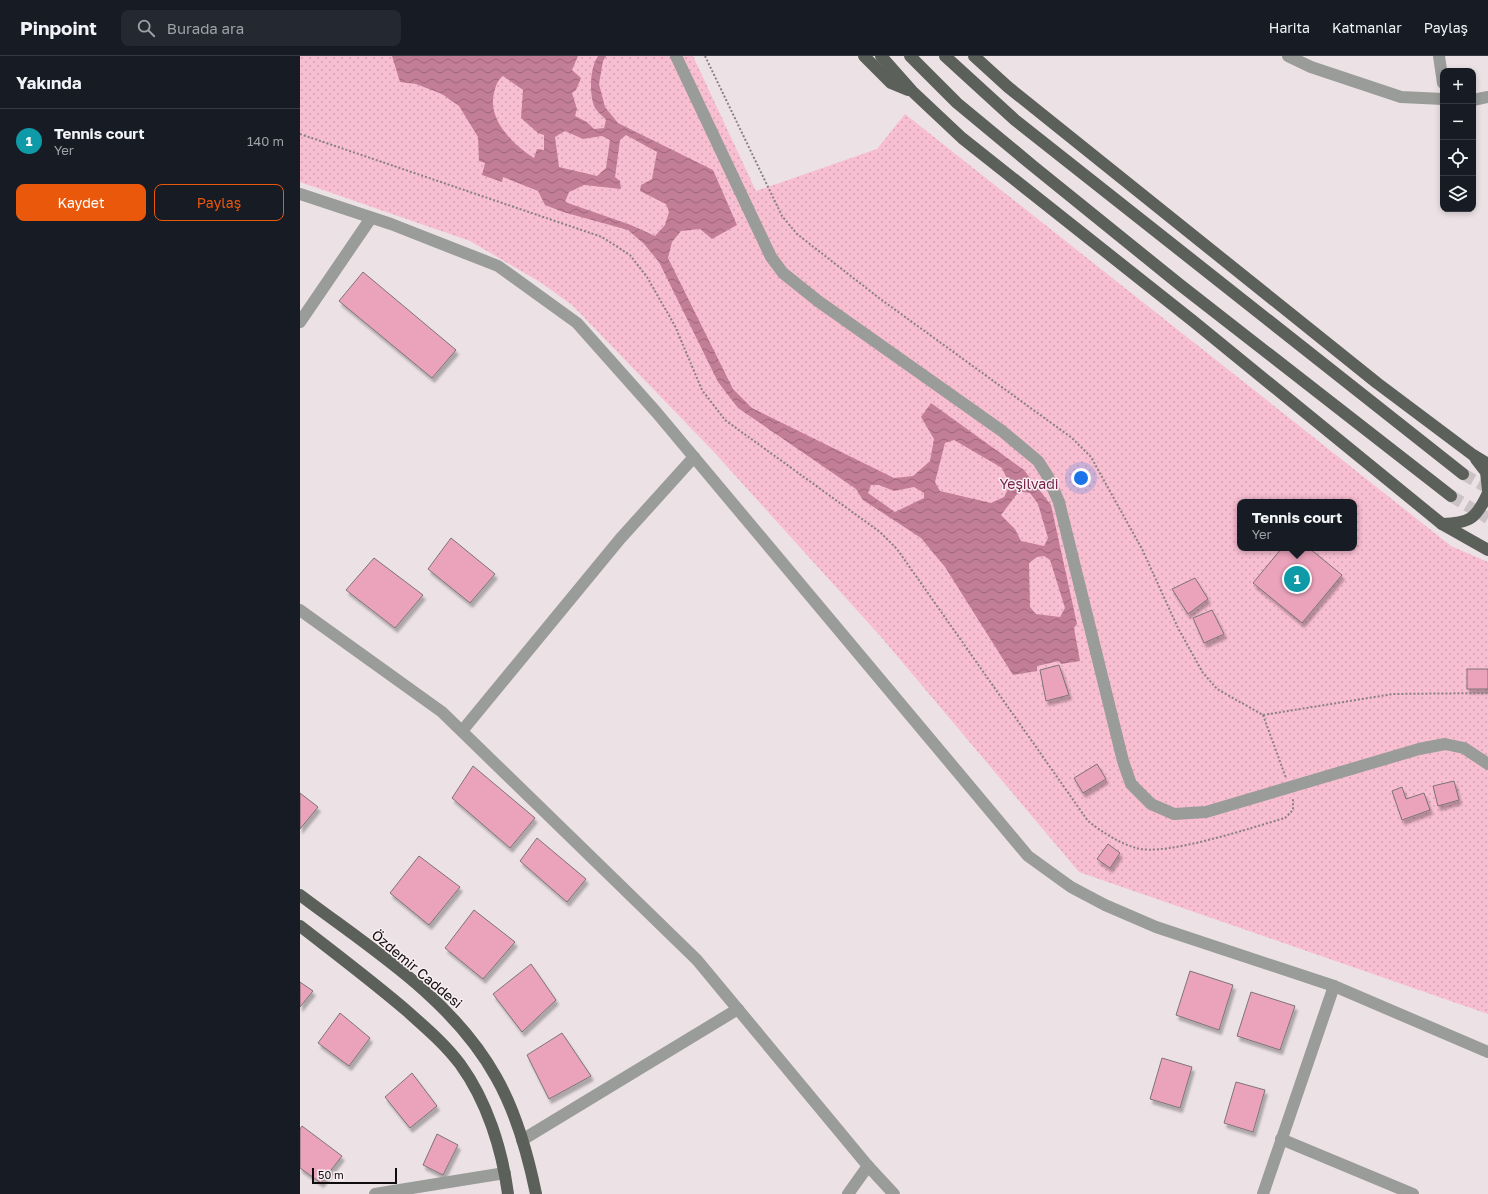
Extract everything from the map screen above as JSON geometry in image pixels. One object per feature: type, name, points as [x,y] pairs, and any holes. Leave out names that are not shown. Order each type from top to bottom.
[{"type":"main road","points":[[864,56],[891,83],[912,92]]},
{"type":"main road","points":[[881,56],[912,92],[962,138],[1193,321],[1442,524],[1488,550]]},
{"type":"main road","points":[[910,56],[957,103],[1039,171],[1178,284],[1451,496]]},
{"type":"main road","points":[[945,56],[1015,120],[1463,474]]},
{"type":"main road","points":[[974,56],[1014,92],[1377,383],[1473,455],[1488,464]]},
{"type":"main road","points":[[1442,524],[1462,523],[1480,511],[1488,492],[1486,472],[1473,455]]},
{"type":"main road","name":"Özdemir Caddesi","points":[[300,895],[421,988],[454,1019],[478,1048],[497,1077],[511,1107],[522,1140],[536,1194]]},
{"type":"main road","points":[[300,926],[375,983],[445,1046],[460,1065],[484,1108],[493,1130],[505,1173],[508,1194]]},
{"type":"street","points":[[676,56],[771,257],[783,274],[818,301],[1002,431],[1038,461],[1047,475],[1059,502],[1123,761],[1131,784],[1151,804],[1174,814],[1206,812],[1419,750],[1446,744],[1464,748],[1488,764]]},
{"type":"street","points":[[1288,56],[1310,67],[1401,97],[1440,99]]},
{"type":"street","points":[[1439,56],[1441,68]]},
{"type":"street","points":[[1476,100],[1488,98]]},
{"type":"street","points":[[300,194],[371,218],[498,266],[577,323],[694,457],[1028,856],[1070,887],[1105,905],[1156,927],[1334,986],[1488,1052]]},
{"type":"street","points":[[300,322],[371,218]]},
{"type":"street","points":[[462,731],[620,539],[694,457]]},
{"type":"street","points":[[300,610],[442,712],[697,960],[868,1166],[894,1194]]},
{"type":"street","points":[[1263,1194],[1334,986]]},
{"type":"street","points":[[522,1140],[738,1009]]},
{"type":"street","points":[[1281,1139],[1413,1194]]},
{"type":"street","points":[[848,1194],[868,1166]]},
{"type":"street","points":[[375,1194],[505,1173]]},
{"type":"path","points":[[705,56],[782,216],[798,234],[866,288],[1072,438],[1091,457],[1142,548],[1178,628],[1203,673],[1217,689],[1263,715],[1393,694],[1488,692]]},
{"type":"path","points":[[300,134],[602,237],[630,255],[647,278],[675,326],[702,390],[725,420],[880,532],[897,549],[1088,821],[1103,832],[1137,848],[1168,849],[1286,818],[1293,810],[1292,796],[1263,715]]},
{"type":"green space","name":"Yeşilvadi","points":[[300,56],[693,56],[756,191],[877,149],[905,114],[1451,546],[1488,562],[1488,1014],[1079,872],[882,638],[713,451],[572,305],[540,282],[470,241],[300,182]]},
{"type":"water","points":[[392,56],[578,56],[572,70],[581,78],[576,90],[572,93],[577,109],[575,116],[587,122],[594,129],[604,128],[606,120],[596,110],[592,100],[591,80],[593,67],[598,56],[606,56],[603,61],[599,84],[605,107],[618,123],[713,170],[737,225],[712,239],[700,229],[681,231],[672,242],[668,258],[733,389],[752,408],[894,478],[913,476],[930,461],[934,439],[921,417],[931,403],[1024,470],[1051,505],[1077,624],[1074,628],[1080,661],[1061,664],[1059,661],[1037,666],[1037,671],[1013,675],[945,567],[921,538],[863,500],[856,489],[738,408],[718,382],[659,262],[644,244],[628,230],[563,212],[545,205],[538,191],[503,177],[502,182],[482,175],[485,163],[479,161],[478,137],[459,106],[442,94],[416,84],[400,82]],"holes":[[[503,76],[523,90],[521,118],[538,133],[544,135],[544,150],[537,149],[534,158],[510,139],[498,122],[494,112],[493,103],[495,88],[498,81]],[[565,131],[583,139],[602,136],[610,140],[606,168],[597,176],[559,167],[555,137]],[[626,135],[657,152],[652,179],[641,185],[640,191],[666,204],[669,212],[665,225],[655,236],[631,225],[565,202],[569,192],[584,185],[621,189],[620,181],[615,177],[620,140]],[[954,440],[1002,468],[1010,485],[1004,497],[991,503],[940,491],[935,482],[945,443]],[[871,485],[879,485],[894,491],[914,487],[924,493],[924,498],[895,512],[868,493]],[[1022,492],[1030,493],[1038,504],[1048,538],[1044,546],[1021,541],[1015,529],[1001,515],[1017,494]],[[1044,556],[1050,560],[1065,608],[1060,617],[1036,614],[1030,607],[1029,563],[1037,557]]]},
{"type":"building","points":[[363,272],[456,350],[432,378],[339,301]]},
{"type":"building","points":[[451,538],[495,574],[470,603],[428,569]]},
{"type":"building","points":[[1280,551],[1313,551],[1342,575],[1302,623],[1253,583]]},
{"type":"building","points":[[374,558],[423,595],[395,628],[346,590]]},
{"type":"building","points":[[1195,578],[1208,599],[1188,614],[1172,589]]},
{"type":"building","points":[[1212,610],[1224,634],[1204,643],[1193,618]]},
{"type":"building","points":[[1059,665],[1069,695],[1046,701],[1040,670]]},
{"type":"building","points":[[1467,669],[1488,669],[1488,689],[1467,689]]},
{"type":"building","points":[[1097,764],[1106,779],[1083,793],[1074,778]]},
{"type":"building","points":[[473,766],[535,818],[510,848],[452,798]]},
{"type":"building","points":[[1454,781],[1459,800],[1438,806],[1433,786]]},
{"type":"building","points":[[1402,787],[1406,799],[1424,793],[1430,810],[1402,820],[1392,791]]},
{"type":"building","points":[[300,793],[318,807],[300,829]]},
{"type":"building","points":[[537,838],[586,879],[567,902],[520,861]]},
{"type":"building","points":[[1108,844],[1120,853],[1110,868],[1097,859]]},
{"type":"building","points":[[419,856],[460,887],[429,925],[390,893]]},
{"type":"building","points":[[474,910],[515,942],[483,979],[445,948]]},
{"type":"building","points":[[531,964],[556,1000],[522,1032],[493,994]]},
{"type":"building","points":[[1190,971],[1233,985],[1219,1030],[1176,1015]]},
{"type":"building","points":[[300,982],[313,991],[300,1007]]},
{"type":"building","points":[[1251,992],[1295,1006],[1280,1050],[1237,1036]]},
{"type":"building","points":[[340,1013],[370,1038],[349,1066],[318,1043]]},
{"type":"building","points":[[562,1033],[591,1076],[549,1099],[527,1055]]},
{"type":"building","points":[[1162,1058],[1192,1067],[1180,1108],[1150,1099]]},
{"type":"building","points":[[412,1073],[437,1106],[410,1128],[385,1097]]},
{"type":"building","points":[[1236,1082],[1265,1090],[1253,1132],[1224,1123]]},
{"type":"building","points":[[302,1126],[342,1156],[321,1183],[300,1168],[300,1129]]},
{"type":"building","points":[[437,1134],[458,1145],[443,1175],[423,1165]]},
{"type":"tunnel","points":[[1463,474],[1488,488]]},
{"type":"tunnel","points":[[1451,496],[1488,518]]},
{"type":"place","name":"Tennis court","points":[[1297,579]]}]
